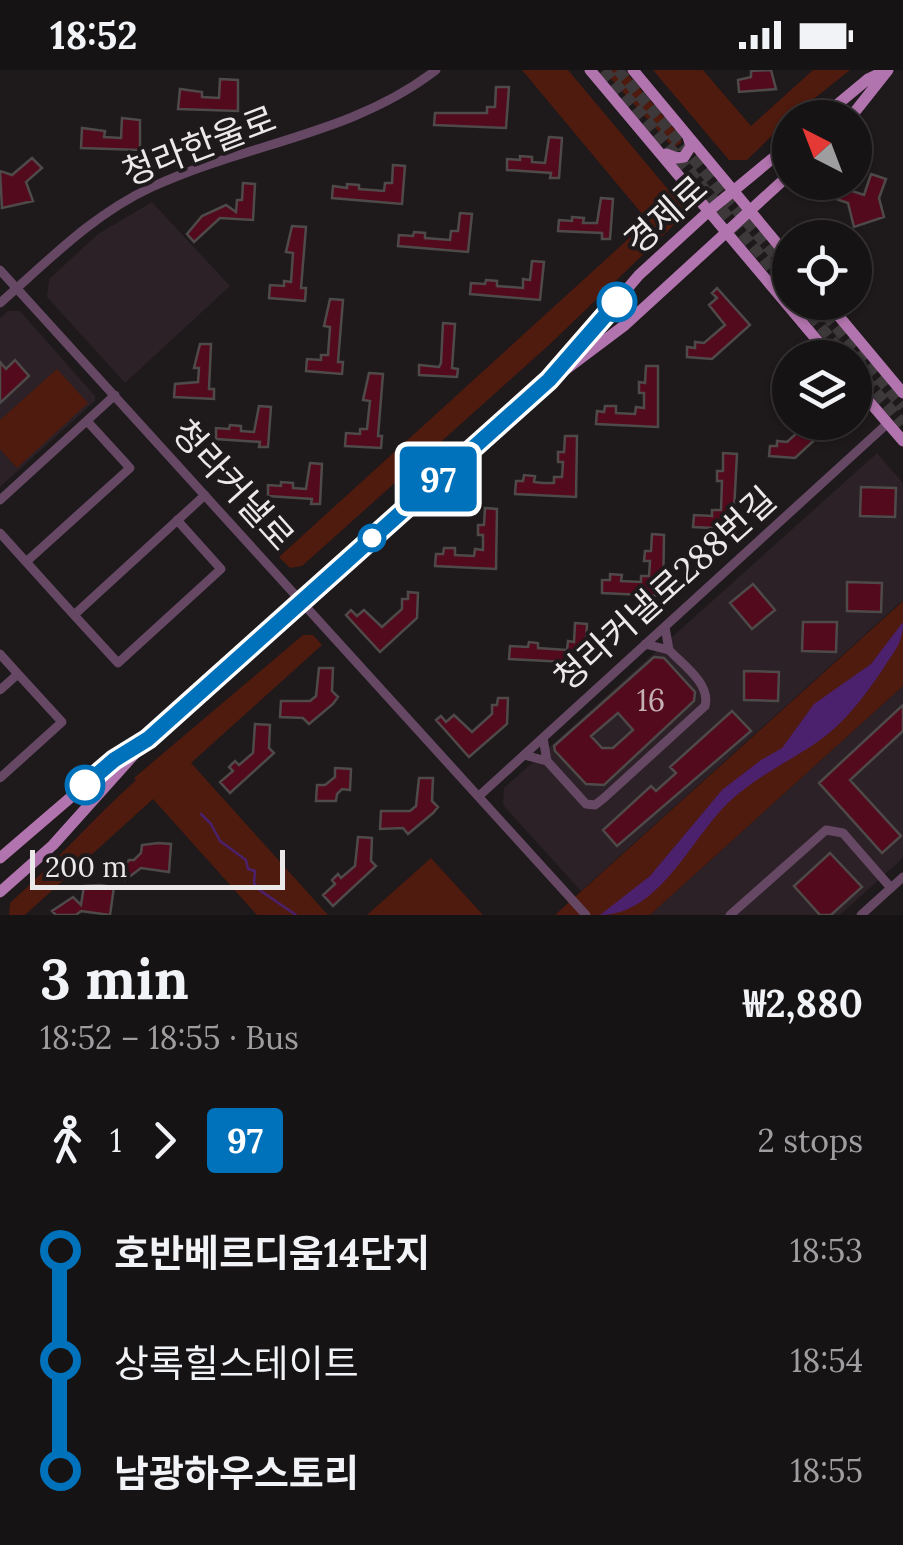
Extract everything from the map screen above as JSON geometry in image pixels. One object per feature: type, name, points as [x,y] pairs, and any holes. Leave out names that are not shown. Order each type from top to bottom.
[{"type":"main road","points":[[590,70],[772,287]]},
{"type":"main road","points":[[633,70],[772,237]]},
{"type":"main road","points":[[843,100],[868,79],[888,70]]},
{"type":"main road","points":[[864,100],[888,70]]},
{"type":"main road","points":[[654,145],[670,157],[684,157],[691,146],[687,134]]},
{"type":"main road","name":"경제로","points":[[549,380],[640,275],[772,159]]},
{"type":"main road","name":"경제로","points":[[0,892],[53,846],[148,739],[549,380],[625,324],[772,190]]},
{"type":"main road","points":[[800,320],[817,340]]},
{"type":"main road","points":[[842,320],[903,392]]},
{"type":"main road","points":[[872,405],[903,442]]},
{"type":"main road","name":"경제로","points":[[0,858],[114,760],[148,739]]},
{"type":"street","name":"청라한울로","points":[[0,304],[82,230],[148,188],[354,119],[436,70]]},
{"type":"street","name":"청라커낼로","points":[[0,270],[586,915]]},
{"type":"street","points":[[0,500],[116,396]]},
{"type":"street","points":[[26,562],[130,468],[87,421]]},
{"type":"street","name":"청라커낼로288번길","points":[[479,796],[888,424]]},
{"type":"street","points":[[74,615],[205,494]]},
{"type":"street","points":[[0,533],[118,663],[221,569],[177,520]]},
{"type":"street","points":[[646,644],[669,650],[665,627]]},
{"type":"street","name":"청라커낼로288번길","points":[[547,761],[586,804],[594,805],[604,798],[705,706],[708,697],[704,688],[669,650]]},
{"type":"street","points":[[0,654],[62,722],[0,778]]},
{"type":"street","points":[[0,690],[18,674]]},
{"type":"street","points":[[524,756],[547,761],[543,738]]},
{"type":"street","points":[[730,915],[826,830],[843,833],[891,888]]},
{"type":"street","points":[[861,915],[903,877]]},
{"type":"shaded area","points":[[522,70],[568,70],[682,206],[679,220],[549,345],[302,566],[290,568],[279,557],[648,221]]},
{"type":"shaded area","points":[[603,70],[624,70],[681,137],[681,143],[670,144]]},
{"type":"shaded area","points":[[653,70],[703,70],[751,126],[772,107],[772,136],[747,160],[729,160]]},
{"type":"shaded area","points":[[813,70],[850,70],[812,100],[780,100]]},
{"type":"shaded area","points":[[152,202],[230,286],[125,383],[47,297],[49,279],[98,234]]},
{"type":"shaded area","points":[[8,311],[20,311],[95,396],[95,401],[0,487],[0,318]]},
{"type":"shaded area","points":[[57,369],[88,403],[17,468],[0,449],[0,420]]},
{"type":"shaded area","points":[[877,453],[903,483],[903,600],[581,891],[503,805],[504,788]]},
{"type":"shaded area","points":[[903,601],[903,686],[650,915],[555,915]]},
{"type":"shaded area","points":[[903,622],[894,652],[836,727],[728,803],[672,873],[640,903],[621,912],[600,915],[650,876],[722,790],[782,748],[814,704],[871,664]]},
{"type":"shaded area","points":[[303,635],[313,635],[322,645],[191,763],[328,915],[257,915],[153,799],[25,915],[9,915],[10,903],[134,778]]},
{"type":"shaded area","points":[[903,686],[903,858],[840,915],[650,915]]},
{"type":"shaded area","points":[[431,858],[483,915],[367,915]]},
{"type":"building","points":[[771,70],[776,89],[739,92],[738,80],[751,77],[751,71]]},
{"type":"building","points":[[220,79],[238,80],[238,111],[178,109],[180,89],[219,98]]},
{"type":"building","points":[[496,87],[509,87],[506,128],[434,125],[435,113],[487,113],[487,107],[495,107]]},
{"type":"building","points":[[122,118],[140,120],[140,150],[81,148],[82,128],[105,131],[104,137],[121,138]]},
{"type":"building","points":[[549,137],[562,138],[559,178],[550,178],[551,173],[507,170],[507,159],[520,160],[520,156],[545,163]]},
{"type":"building","points":[[32,158],[42,168],[26,182],[33,201],[2,208],[0,171],[12,175]]},
{"type":"building","points":[[393,165],[405,166],[402,204],[332,198],[333,186],[347,188],[347,184],[384,191],[385,183],[392,183]]},
{"type":"building","points":[[872,174],[886,179],[879,198],[884,217],[852,220],[848,203],[839,200],[872,200]]},
{"type":"building","points":[[243,183],[255,184],[253,220],[220,218],[194,242],[187,234],[202,216],[226,205],[236,212],[237,200],[242,200]]},
{"type":"building","points":[[601,198],[613,199],[610,239],[602,239],[602,233],[558,231],[559,220],[572,221],[572,217],[584,218],[583,223],[597,223]]},
{"type":"building","points":[[460,213],[472,214],[468,252],[398,246],[399,235],[413,236],[414,232],[425,233],[425,238],[450,240],[451,231],[458,231]]},
{"type":"building","points":[[292,226],[306,227],[301,288],[306,288],[305,301],[269,298],[270,285],[291,282],[293,253],[286,252]]},
{"type":"building","points":[[532,261],[544,262],[540,300],[470,294],[471,283],[485,284],[486,280],[497,281],[497,286],[523,288],[523,279],[530,280]]},
{"type":"building","points":[[717,288],[750,325],[712,359],[687,357],[687,347],[695,348],[695,342],[704,343],[725,325],[709,305],[717,298],[712,293]]},
{"type":"building","points":[[330,299],[343,300],[338,362],[343,362],[342,374],[306,371],[307,359],[321,360],[321,355],[328,355],[330,327],[324,326]]},
{"type":"building","points":[[443,323],[455,324],[452,368],[458,369],[457,377],[419,375],[419,365],[439,367],[441,363]]},
{"type":"building","points":[[200,344],[211,344],[209,389],[214,389],[214,399],[174,397],[175,384],[198,382],[199,368],[194,368]]},
{"type":"building","points":[[15,360],[29,376],[0,403],[0,362],[6,369]]},
{"type":"building","points":[[646,366],[658,366],[658,427],[596,424],[597,411],[604,412],[605,406],[616,406],[616,413],[635,414],[636,407],[644,408],[639,382],[645,383]]},
{"type":"building","points":[[369,373],[383,374],[378,436],[382,436],[381,448],[345,446],[346,433],[360,434],[360,429],[367,429],[370,401],[363,400]]},
{"type":"building","points":[[259,406],[271,407],[268,447],[259,447],[260,442],[216,439],[216,428],[229,429],[230,425],[254,432]]},
{"type":"building","points":[[565,436],[577,436],[576,497],[515,494],[516,481],[523,481],[524,475],[535,476],[534,482],[543,483],[554,483],[554,477],[562,477],[563,462],[558,462],[558,452],[564,452]]},
{"type":"building","points":[[814,440],[795,458],[769,456],[770,446],[777,446],[777,441]]},
{"type":"building","points":[[723,453],[737,454],[733,529],[693,527],[694,515],[712,516],[712,510],[721,510],[722,481],[717,481],[717,471],[723,471]]},
{"type":"building","points":[[310,463],[322,464],[320,504],[311,504],[312,499],[268,496],[268,485],[281,486],[281,482],[306,489]]},
{"type":"building","points":[[861,487],[896,488],[895,517],[860,516]]},
{"type":"building","points":[[485,508],[497,509],[496,569],[435,566],[436,554],[443,554],[444,548],[455,548],[455,555],[474,556],[475,549],[483,550],[478,525],[484,525]]},
{"type":"building","points":[[652,534],[664,535],[663,596],[602,593],[602,580],[610,580],[610,574],[622,575],[621,581],[641,582],[641,576],[649,576],[650,561],[644,561],[645,551],[651,551]]},
{"type":"building","points":[[847,582],[882,583],[881,612],[847,611]]},
{"type":"building","points":[[753,584],[775,610],[752,629],[730,603]]},
{"type":"building","points":[[408,592],[418,593],[417,618],[380,652],[346,615],[351,610],[357,616],[364,610],[382,627],[402,609],[402,599],[408,599]]},
{"type":"building","points":[[803,622],[837,622],[836,652],[802,651]]},
{"type":"building","points":[[575,623],[587,624],[585,663],[509,659],[510,646],[528,647],[529,642],[538,643],[538,648],[567,650],[568,641],[574,642]]},
{"type":"building","points":[[654,657],[664,658],[695,692],[694,701],[604,785],[586,784],[554,746]],"holes":[[[618,713],[633,730],[613,748],[602,748],[591,736]]]},
{"type":"building","points":[[319,668],[333,668],[332,691],[338,697],[333,704],[309,724],[303,718],[280,717],[281,701],[310,701],[316,696]]},
{"type":"building","points":[[744,671],[779,672],[778,701],[744,700]]},
{"type":"building","points":[[498,698],[508,698],[507,724],[469,757],[436,720],[441,716],[446,722],[454,715],[472,732],[492,714],[492,705],[497,705]]},
{"type":"building","points":[[903,705],[903,731],[850,780],[901,836],[882,853],[819,783]]},
{"type":"building","points":[[732,711],[751,731],[617,846],[603,830],[651,786],[656,791],[676,773],[670,767]]},
{"type":"building","points":[[255,724],[270,725],[269,748],[274,753],[230,793],[220,782],[233,771],[229,767],[235,761],[239,765],[253,753]]},
{"type":"building","points":[[335,768],[351,769],[350,790],[342,789],[336,801],[316,801],[317,785],[325,785],[335,777]]},
{"type":"building","points":[[419,778],[433,778],[432,801],[438,807],[408,834],[403,828],[380,829],[381,811],[410,811],[416,806]]},
{"type":"building","points":[[358,837],[372,838],[371,861],[376,866],[333,906],[323,895],[335,884],[332,880],[338,874],[341,878],[355,866]]},
{"type":"building","points":[[171,844],[169,872],[141,868],[125,880],[119,873],[141,853],[142,845]]},
{"type":"building","points":[[830,853],[862,887],[831,915],[820,915],[794,886]]},
{"type":"building","points":[[84,886],[114,887],[110,915],[81,911],[76,915],[56,915],[52,911],[73,897],[81,905]]},
{"type":"waterway","points":[[201,814],[220,841],[246,860],[248,869],[255,871],[258,889],[296,915]]},
{"type":"tunnel","points":[[604,70],[772,269]]},
{"type":"tunnel","points":[[618,70],[772,252]]},
{"type":"tunnel","points":[[815,320],[832,340]]},
{"type":"tunnel","points":[[830,320],[903,407]]},
{"type":"tunnel","points":[[872,387],[903,424]]},
{"type":"bus line","name":"97","points":[[85,785],[114,760],[148,739],[549,380],[617,302]]}]
